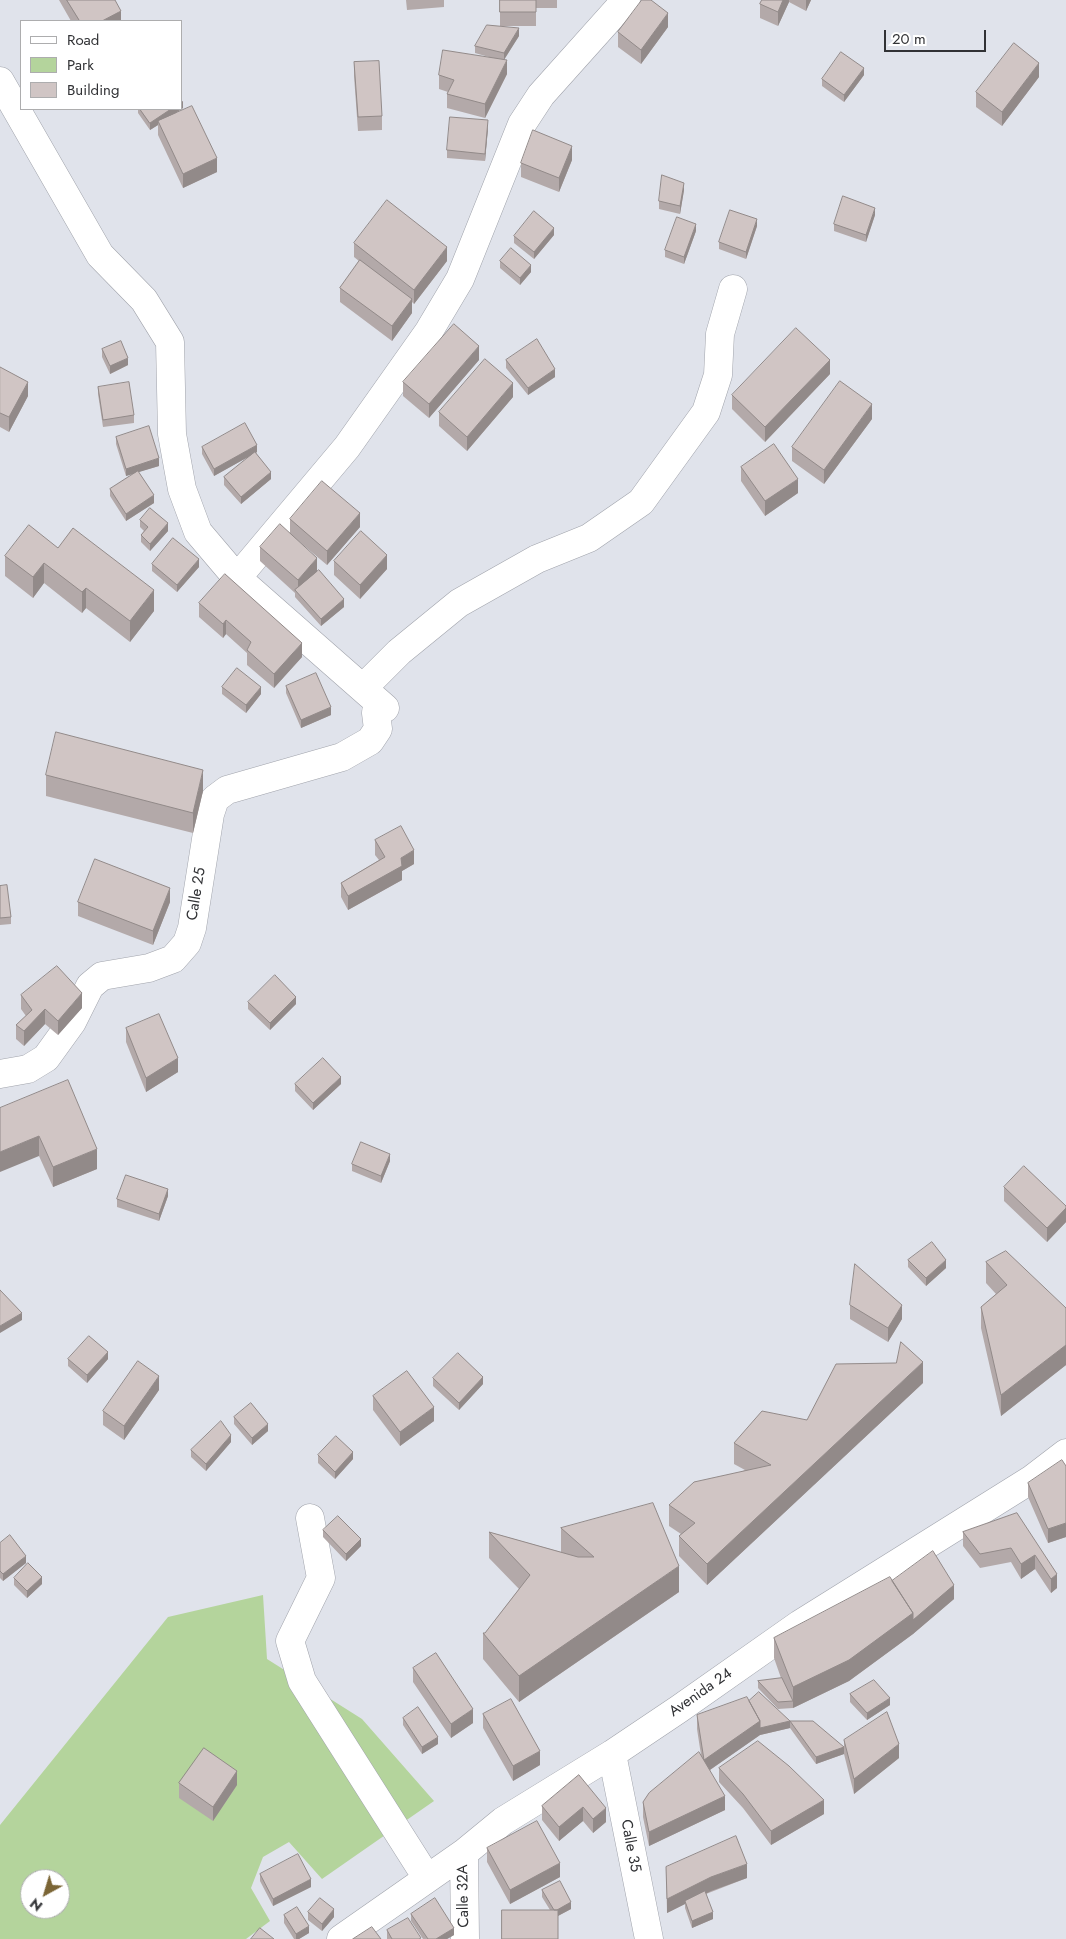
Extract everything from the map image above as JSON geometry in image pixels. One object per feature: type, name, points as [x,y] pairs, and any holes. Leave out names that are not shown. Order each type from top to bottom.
[{"type":"street","points":[[237,578],[347,447],[429,331],[460,279],[522,124],[541,95],[626,0]]},
{"type":"street","points":[[0,81],[100,255],[144,300],[170,342],[172,434],[182,489],[198,532],[237,578],[363,688],[399,652],[459,603],[537,559],[590,538],[641,502],[706,412],[718,375],[720,334],[733,289]]},
{"type":"street","name":"Calle 25","points":[[0,1074],[28,1069],[46,1058],[72,1022],[90,986],[102,976],[149,968],[173,959],[187,944],[192,928],[210,814],[215,799],[227,790],[342,757],[370,741],[378,729],[376,713],[385,708],[363,688]]},
{"type":"street","name":"Avenida 24","points":[[341,1939],[464,1853],[503,1821],[612,1754],[800,1624],[1032,1479],[1066,1453]]},
{"type":"street","points":[[310,1518],[321,1578],[290,1641],[302,1681],[427,1878]]},
{"type":"street","name":"Calle 35","points":[[612,1754],[649,1939]]},
{"type":"street","name":"Calle 32A","points":[[464,1853],[465,1939]]},
{"type":"green space","points":[[263,1595],[267,1659],[362,1719],[434,1801],[322,1879],[289,1842],[263,1857],[251,1888],[270,1921],[246,1939],[0,1939],[0,1825],[168,1617]]},
{"type":"building","points":[[67,0],[115,0],[121,11],[104,20],[79,20]]},
{"type":"building","points":[[500,0],[536,0],[536,12],[500,12]]},
{"type":"building","points":[[642,0],[651,0],[668,13],[641,50],[618,32]]},
{"type":"building","points":[[762,0],[783,0],[778,12],[760,4]]},
{"type":"building","points":[[487,25],[519,28],[504,53],[475,46]]},
{"type":"building","points":[[1014,43],[1039,63],[1002,112],[976,92]]},
{"type":"building","points":[[443,50],[507,60],[485,104],[447,94],[454,80],[439,75]]},
{"type":"building","points":[[841,52],[864,68],[844,95],[822,79]]},
{"type":"building","points":[[379,61],[382,116],[358,117],[354,62]]},
{"type":"building","points":[[192,106],[217,158],[183,174],[158,121]]},
{"type":"building","points":[[141,110],[170,110],[150,123]]},
{"type":"building","points":[[450,117],[488,120],[485,154],[447,150]]},
{"type":"building","points":[[533,130],[572,146],[559,178],[521,163]]},
{"type":"building","points":[[662,175],[684,183],[680,206],[659,201]]},
{"type":"building","points":[[843,196],[875,208],[866,235],[834,224]]},
{"type":"building","points":[[387,200],[447,247],[414,290],[354,243]]},
{"type":"building","points":[[730,210],[757,219],[746,252],[719,242]]},
{"type":"building","points":[[534,211],[554,228],[534,252],[514,236]]},
{"type":"building","points":[[677,217],[696,224],[684,257],[665,250]]},
{"type":"building","points":[[511,248],[531,265],[520,278],[500,261]]},
{"type":"building","points":[[360,260],[412,299],[392,326],[340,288]]},
{"type":"building","points":[[454,324],[479,346],[429,404],[403,382]]},
{"type":"building","points":[[796,328],[830,360],[765,427],[732,395]]},
{"type":"building","points":[[537,339],[555,369],[528,388],[506,360]]},
{"type":"building","points":[[121,341],[128,358],[110,366],[102,349]]},
{"type":"building","points":[[485,359],[513,383],[467,437],[439,412]]},
{"type":"building","points":[[0,367],[28,382],[9,417],[0,413]]},
{"type":"building","points":[[840,381],[872,404],[824,470],[792,447]]},
{"type":"building","points":[[129,382],[134,415],[103,420],[98,387]]},
{"type":"building","points":[[245,423],[257,445],[214,469],[202,447]]},
{"type":"building","points":[[149,426],[159,458],[126,469],[116,437]]},
{"type":"building","points":[[774,444],[798,479],[765,501],[741,467]]},
{"type":"building","points":[[255,452],[271,472],[241,497],[224,477]]},
{"type":"building","points":[[138,471],[154,495],[126,514],[110,489]]},
{"type":"building","points":[[322,481],[360,513],[327,551],[290,519]]},
{"type":"building","points":[[150,508],[168,523],[150,544],[141,535],[148,527],[140,520]]},
{"type":"building","points":[[280,524],[317,558],[298,580],[260,547]]},
{"type":"building","points":[[29,525],[58,548],[73,528],[154,590],[130,621],[86,588],[82,592],[44,563],[33,577],[5,556]]},
{"type":"building","points":[[361,531],[387,555],[360,585],[334,561]]},
{"type":"building","points":[[173,538],[199,559],[177,585],[152,564]]},
{"type":"building","points":[[319,570],[344,599],[321,619],[295,590]]},
{"type":"building","points":[[225,574],[302,643],[274,674],[247,650],[251,642],[226,620],[223,624],[199,603]]},
{"type":"building","points":[[237,668],[261,687],[246,705],[222,687]]},
{"type":"building","points":[[316,673],[331,707],[301,720],[286,686]]},
{"type":"building","points":[[56,732],[203,770],[193,813],[46,775]]},
{"type":"building","points":[[401,826],[414,850],[401,858],[402,866],[348,896],[341,883],[385,857],[375,840]]},
{"type":"building","points":[[95,859],[170,888],[153,931],[78,902]]},
{"type":"building","points":[[7,885],[11,917],[0,918],[0,886]]},
{"type":"building","points":[[57,966],[82,993],[58,1021],[45,1009],[24,1031],[16,1025],[32,1010],[21,995]]},
{"type":"building","points":[[275,975],[296,997],[270,1023],[248,1002]]},
{"type":"building","points":[[159,1014],[178,1058],[146,1078],[126,1028]]},
{"type":"building","points":[[323,1058],[341,1077],[313,1103],[295,1084]]},
{"type":"building","points":[[68,1080],[97,1149],[53,1167],[39,1136],[0,1152],[0,1108]]},
{"type":"building","points":[[361,1142],[390,1154],[381,1176],[352,1164]]},
{"type":"building","points":[[1024,1166],[1066,1206],[1047,1228],[1004,1187]]},
{"type":"building","points":[[126,1175],[168,1189],[159,1214],[117,1199]]},
{"type":"building","points":[[932,1242],[946,1260],[926,1278],[908,1260]]},
{"type":"building","points":[[1006,1251],[1066,1308],[1066,1345],[1001,1395],[981,1307],[1007,1285],[986,1262]]},
{"type":"building","points":[[855,1264],[902,1305],[888,1328],[850,1305]]},
{"type":"building","points":[[0,1290],[22,1313],[0,1326]]},
{"type":"building","points":[[89,1336],[108,1352],[87,1375],[68,1359]]},
{"type":"building","points":[[901,1342],[923,1362],[707,1564],[679,1536],[695,1523],[669,1505],[694,1482],[771,1465],[734,1443],[762,1411],[807,1420],[836,1364],[896,1363]]},
{"type":"building","points":[[458,1353],[483,1377],[459,1403],[433,1378]]},
{"type":"building","points":[[138,1361],[159,1376],[124,1426],[103,1411]]},
{"type":"building","points":[[407,1371],[434,1407],[400,1432],[373,1396]]},
{"type":"building","points":[[251,1403],[268,1424],[252,1438],[234,1417]]},
{"type":"building","points":[[221,1421],[231,1435],[206,1464],[191,1450]]},
{"type":"building","points":[[336,1436],[353,1452],[335,1472],[318,1455]]},
{"type":"building","points":[[1062,1460],[1066,1466],[1066,1523],[1048,1529],[1028,1483]]},
{"type":"building","points":[[653,1503],[679,1566],[519,1676],[483,1633],[485,1633],[530,1575],[489,1532],[578,1557],[594,1557],[561,1528]]},
{"type":"building","points":[[1017,1513],[1057,1574],[1051,1579],[1035,1555],[1021,1564],[1011,1548],[980,1554],[963,1532]]},
{"type":"building","points":[[338,1516],[361,1539],[346,1554],[323,1530]]},
{"type":"building","points":[[10,1535],[26,1556],[3,1574],[0,1571],[0,1543]]},
{"type":"building","points":[[933,1551],[954,1585],[913,1620],[913,1613],[892,1581]]},
{"type":"building","points":[[28,1563],[42,1577],[27,1591],[14,1578]]},
{"type":"building","points":[[890,1577],[913,1613],[849,1660],[793,1687],[774,1638]]},
{"type":"building","points":[[436,1653],[473,1709],[451,1724],[413,1668]]},
{"type":"building","points":[[782,1678],[793,1701],[778,1702],[758,1681]]},
{"type":"building","points":[[874,1680],[890,1698],[867,1713],[850,1694]]},
{"type":"building","points":[[759,1692],[790,1721],[760,1728],[760,1721],[749,1701]]},
{"type":"building","points":[[747,1697],[760,1721],[704,1760],[697,1715]]},
{"type":"building","points":[[511,1699],[540,1751],[513,1766],[483,1714]]},
{"type":"building","points":[[418,1707],[438,1737],[422,1747],[403,1718]]},
{"type":"building","points":[[887,1712],[899,1744],[854,1779],[844,1740]]},
{"type":"building","points":[[790,1721],[813,1721],[844,1747],[816,1757]]},
{"type":"building","points":[[758,1741],[789,1766],[824,1800],[771,1831],[743,1794],[719,1768]]},
{"type":"building","points":[[204,1748],[237,1771],[213,1807],[179,1783]]},
{"type":"building","points":[[699,1752],[725,1796],[649,1832],[643,1802],[649,1793]]},
{"type":"building","points":[[579,1775],[606,1808],[593,1819],[583,1807],[559,1827],[542,1806]]},
{"type":"building","points":[[537,1821],[560,1863],[510,1890],[487,1848]]},
{"type":"building","points":[[736,1836],[747,1864],[711,1877],[667,1899],[666,1867]]},
{"type":"building","points":[[298,1854],[311,1879],[273,1899],[260,1874]]},
{"type":"building","points":[[560,1881],[571,1902],[554,1910],[542,1890]]},
{"type":"building","points":[[705,1891],[713,1912],[692,1921],[685,1901]]},
{"type":"building","points":[[320,1898],[334,1909],[322,1924],[308,1912]]},
{"type":"building","points":[[435,1898],[454,1928],[436,1939],[428,1939],[411,1914]]},
{"type":"building","points":[[297,1907],[309,1926],[296,1934],[284,1915]]},
{"type":"building","points":[[502,1910],[558,1910],[558,1939],[502,1939]]},
{"type":"building","points":[[408,1918],[421,1938],[392,1939],[387,1930]]},
{"type":"building","points":[[372,1927],[381,1939],[353,1939]]},
{"type":"building","points":[[260,1928],[274,1939],[251,1939]]}]
